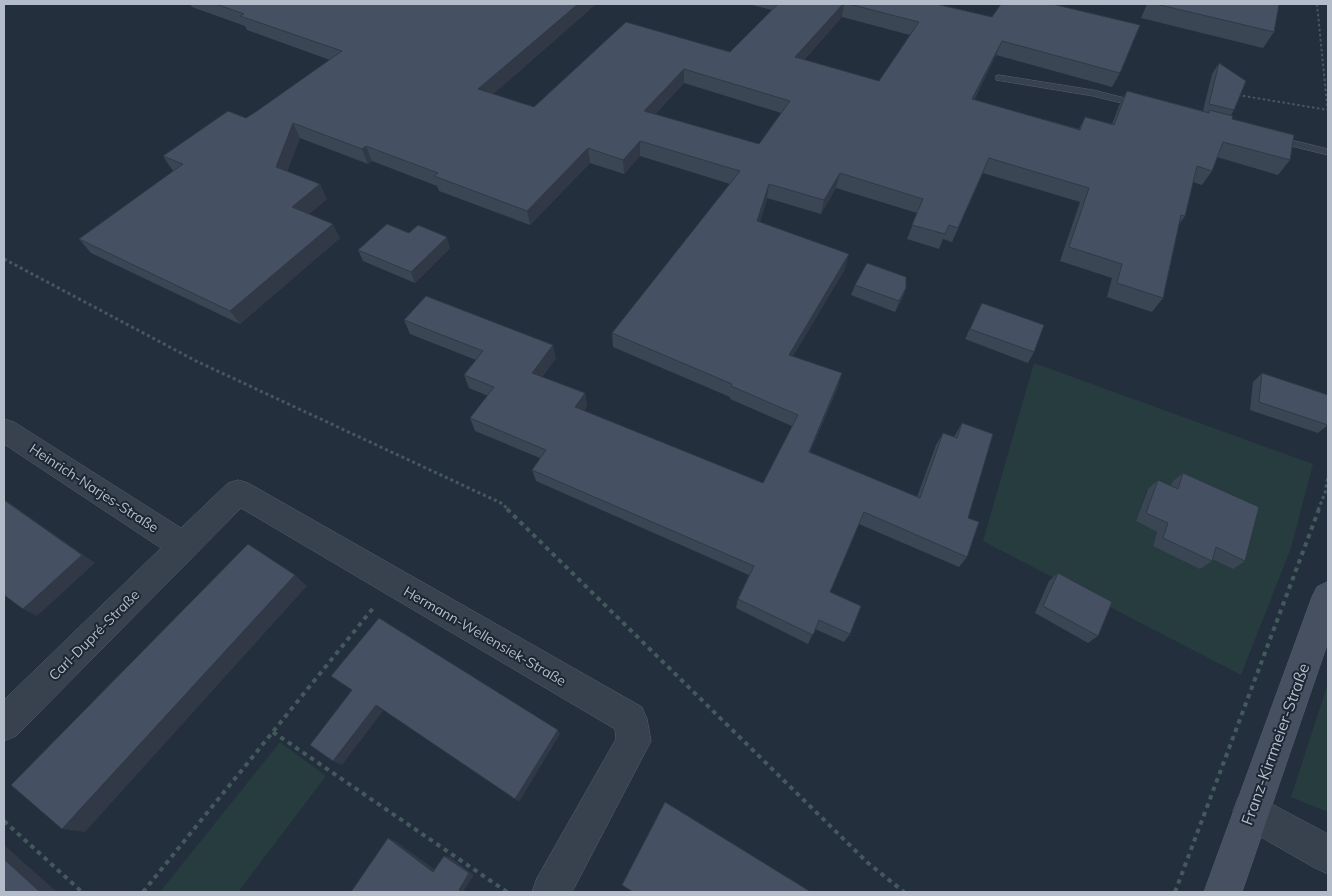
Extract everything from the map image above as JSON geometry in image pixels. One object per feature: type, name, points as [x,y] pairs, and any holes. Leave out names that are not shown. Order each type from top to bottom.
[{"type":"street","name":"Heinrich-Narjes-Straße","points":[[4,430],[183,546]]},
{"type":"street","name":"Hermann-Wellensiek-Straße","points":[[183,546],[238,492],[630,719],[634,741],[551,892]]},
{"type":"street","name":"Carl-Dupré-Straße","points":[[4,724],[183,546]]},
{"type":"street","name":"Franz-Kirrmeier-Straße","points":[[1223,892],[1328,597]]},
{"type":"street","points":[[1251,811],[1328,855]]},
{"type":"lane","points":[[999,78],[1093,93],[1151,108]]},
{"type":"lane","points":[[1267,136],[1328,152]]},
{"type":"path","points":[[1317,4],[1328,114]]},
{"type":"path","points":[[1237,94],[1328,110]]},
{"type":"path","points":[[4,259],[196,361],[501,503],[868,862],[904,892]]},
{"type":"path","points":[[1176,892],[1325,493],[1328,477]]},
{"type":"path","points":[[143,892],[394,583]]},
{"type":"path","points":[[273,732],[507,892]]},
{"type":"path","points":[[4,821],[82,892]]},
{"type":"green space","points":[[1034,363],[1313,464],[1291,548],[1241,675],[983,541]],"holes":[[[1173,482],[1233,569],[1204,555],[1153,546],[1157,532],[1136,521],[1147,490],[1167,498]]]},
{"type":"green space","points":[[1328,683],[1328,812],[1291,797]]},
{"type":"green space","points":[[280,742],[326,776],[238,892],[160,892]]},
{"type":"building","points":[[216,4],[578,4],[478,89],[534,107],[626,22],[730,52],[778,4],[843,4],[795,57],[879,81],[919,22],[849,4],[936,4],[992,17],[1001,4],[1052,4],[1140,25],[1120,73],[1002,41],[972,99],[1080,130],[1085,117],[1114,125],[1127,91],[1209,113],[1209,110],[1233,116],[1232,119],[1294,135],[1290,160],[1223,142],[1212,171],[1197,166],[1185,216],[1181,215],[1163,298],[1117,283],[1122,264],[1069,247],[1089,188],[989,158],[958,228],[949,225],[945,234],[912,225],[923,199],[840,173],[824,200],[769,184],[757,221],[849,254],[789,355],[842,373],[809,452],[920,498],[943,433],[957,438],[962,423],[993,434],[968,518],[979,522],[967,557],[864,512],[830,592],[861,606],[850,634],[819,620],[813,635],[738,599],[754,566],[532,470],[546,450],[470,418],[494,387],[464,375],[483,351],[404,320],[426,296],[553,345],[532,373],[585,393],[575,407],[763,483],[798,415],[731,386],[732,384],[612,333],[740,171],[640,141],[623,160],[588,148],[527,211],[434,176],[438,173],[366,146],[362,149],[293,123],[276,167],[320,184],[292,207],[333,224],[230,311],[79,239],[183,164],[163,156],[228,111],[246,118],[342,51],[240,16],[244,14]],"holes":[[[684,69],[790,101],[759,144],[644,111]]]},
{"type":"building","points":[[1156,4],[1279,4],[1274,32]]},
{"type":"building","points":[[1219,63],[1246,81],[1234,110],[1209,104]]},
{"type":"building","points":[[387,224],[409,233],[418,225],[447,237],[411,272],[358,250]]},
{"type":"building","points":[[867,263],[906,277],[906,288],[899,301],[855,285]]},
{"type":"building","points":[[982,303],[1044,325],[1034,352],[970,329]]},
{"type":"building","points":[[1262,373],[1328,395],[1328,425],[1259,402]]},
{"type":"building","points":[[1183,473],[1259,507],[1245,561],[1216,547],[1212,561],[1163,538],[1168,523],[1146,513],[1158,480],[1178,489]]},
{"type":"building","points":[[4,500],[82,555],[23,609],[4,595]]},
{"type":"building","points":[[248,544],[295,575],[62,829],[11,785]]},
{"type":"building","points":[[1058,573],[1112,602],[1098,636],[1043,606]]},
{"type":"building","points":[[379,618],[558,730],[515,799],[376,705],[333,761],[310,745],[352,690],[331,676]]},
{"type":"building","points":[[665,802],[811,892],[633,892],[622,885]]},
{"type":"building","points":[[388,838],[433,872],[444,856],[469,873],[459,890],[461,891],[351,892]]},
{"type":"building","points":[[4,859],[40,892],[4,892]]}]
